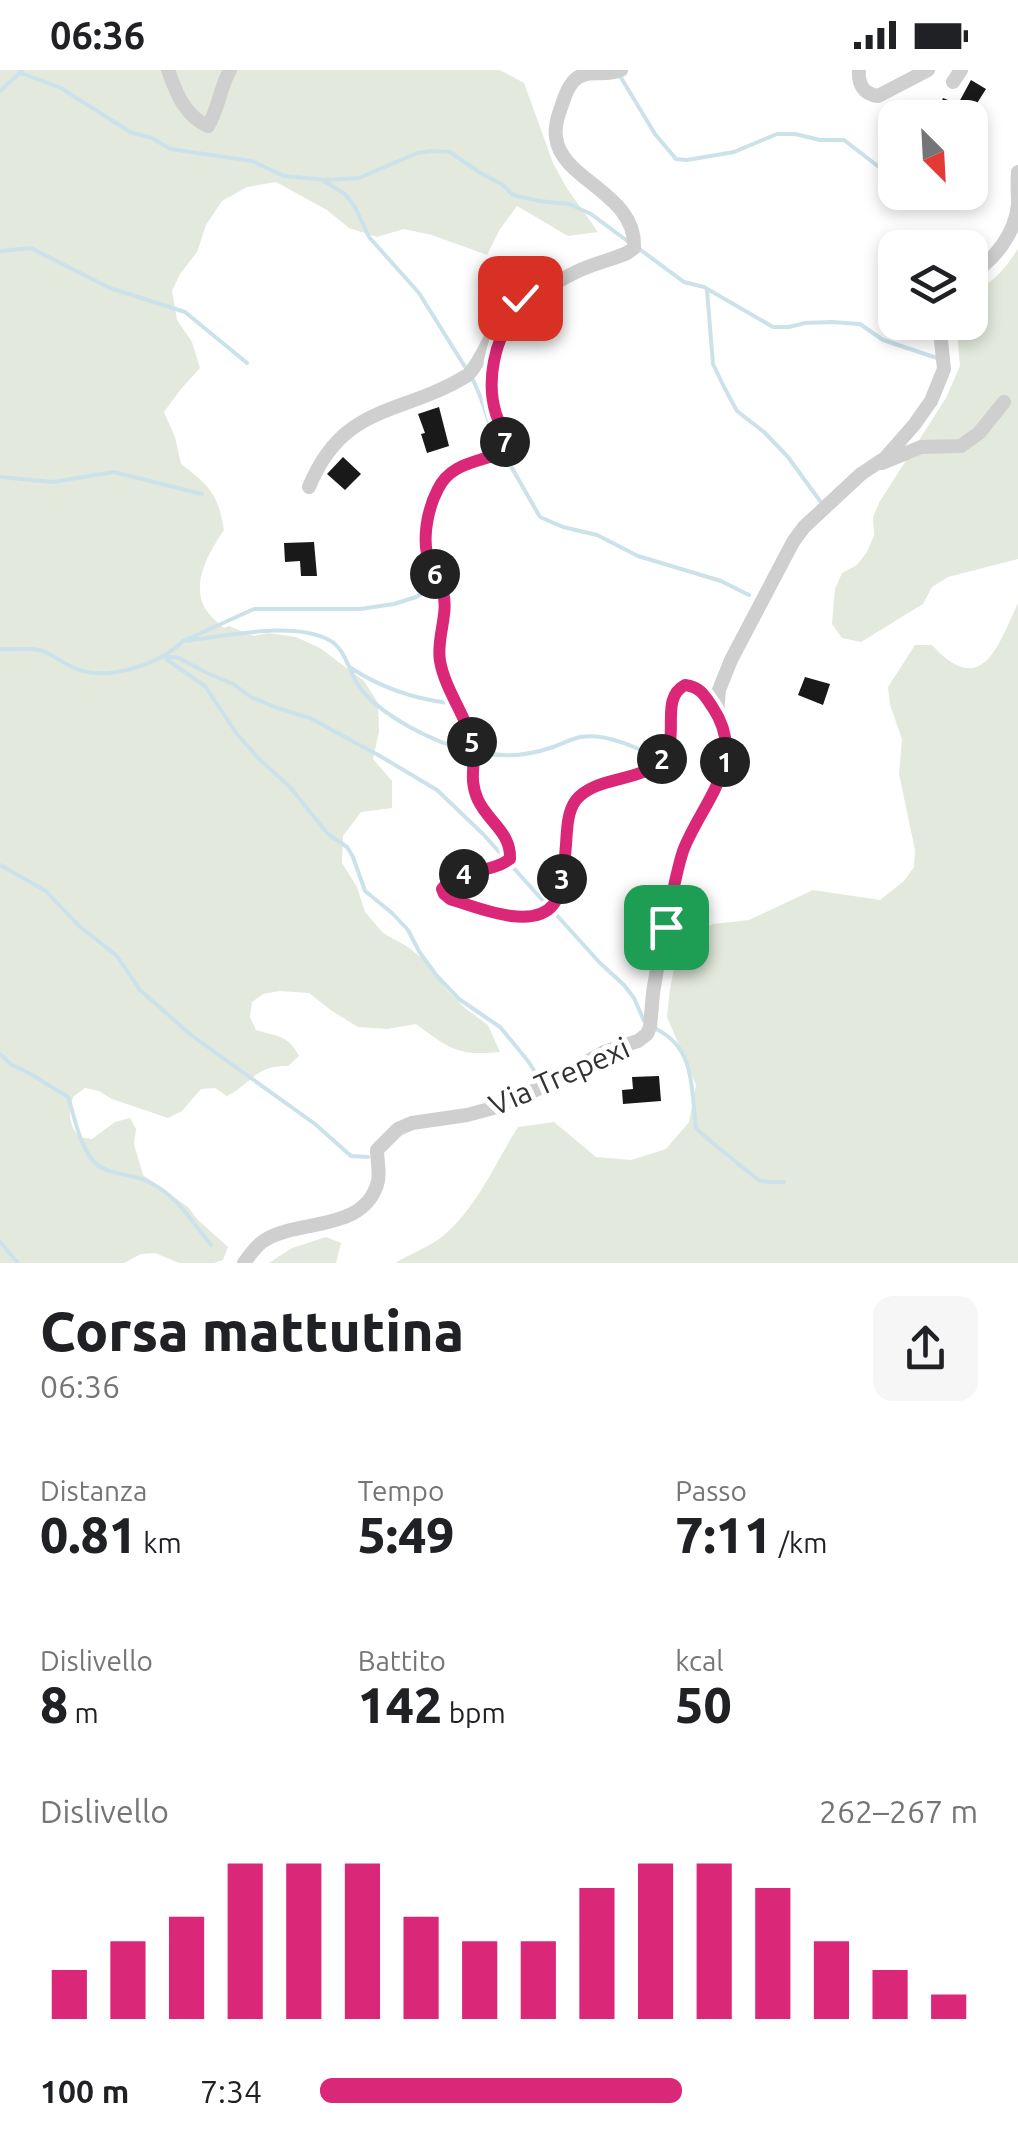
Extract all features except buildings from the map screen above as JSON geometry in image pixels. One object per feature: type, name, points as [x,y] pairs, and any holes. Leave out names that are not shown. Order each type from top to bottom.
[{"type":"street","points":[[168,70],[180,102],[208,126],[217,112],[230,70]]},
{"type":"street","points":[[621,70],[577,78],[567,90],[555,133],[564,159],[610,197],[630,224],[634,248],[577,271],[517,312],[501,335],[495,357],[492,400],[506,444],[502,452],[474,460],[446,476],[437,490],[428,520],[425,548],[444,594],[441,666],[472,741],[471,779],[478,800],[506,836],[510,850],[510,859],[503,864],[458,874],[446,883],[444,894],[512,917],[542,913],[552,906],[558,894],[568,818],[579,797],[655,765],[666,755],[673,733],[672,701],[678,689],[685,685],[699,689],[717,715]]},
{"type":"street","points":[[859,70],[862,89],[878,96],[928,70]]},
{"type":"street","points":[[988,261],[1014,226],[1018,172]]},
{"type":"street","points":[[308,486],[336,441],[364,419],[468,375],[509,307],[520,298],[540,294]]},
{"type":"street","points":[[877,464],[931,401],[944,369],[941,340]]},
{"type":"street","points":[[877,464],[921,447],[960,446],[979,433],[1004,402]]},
{"type":"street","name":"Via Trepexi","points":[[244,1263],[260,1242],[270,1237],[322,1226],[364,1205],[378,1182],[377,1150],[412,1122],[497,1107],[647,1034],[658,956],[677,869],[724,768],[724,733],[717,715],[719,690],[804,526],[877,464]]},
{"type":"shaded area","points":[[0,70],[500,70],[524,83],[553,163],[598,232],[568,236],[517,206],[487,255],[404,229],[377,237],[349,228],[327,210],[276,182],[247,187],[222,201],[172,291],[177,320],[192,342],[200,368],[164,412],[181,464],[211,492],[224,530],[203,569],[202,601],[224,628],[229,626],[254,636],[268,633],[296,637],[320,648],[364,681],[378,703],[379,732],[373,759],[392,781],[392,808],[361,812],[343,836],[342,863],[357,887],[365,912],[383,933],[430,965],[446,989],[488,1025],[500,1052],[455,1049],[416,1024],[387,1029],[358,1027],[309,993],[280,991],[263,994],[252,1002],[250,1017],[256,1030],[282,1038],[295,1049],[299,1056],[288,1066],[268,1068],[227,1096],[215,1088],[201,1089],[182,1111],[168,1118],[99,1091],[85,1088],[73,1097],[70,1118],[79,1137],[92,1139],[115,1122],[130,1118],[136,1129],[134,1144],[143,1175],[188,1207],[228,1247],[223,1260],[214,1263],[179,1263],[155,1253],[141,1254],[124,1263],[0,1263]]},
{"type":"shaded area","points":[[1018,249],[1018,559],[948,577],[932,587],[923,604],[861,642],[842,638],[832,624],[835,589],[842,573],[857,565],[867,552],[880,501],[946,398],[960,366],[958,340],[988,340],[988,283]]},
{"type":"shaded area","points":[[1018,603],[1018,1263],[395,1263],[438,1240],[455,1224],[476,1198],[518,1127],[554,1122],[596,1157],[631,1160],[666,1149],[689,1122],[696,1085],[667,1017],[680,939],[713,924],[749,920],[813,890],[880,900],[904,881],[914,867],[915,850],[899,774],[902,739],[888,687],[915,645],[932,645],[949,661],[964,668],[986,661]]},
{"type":"shaded area","points":[[326,1237],[341,1243],[336,1263],[269,1263],[292,1248]]},
{"type":"waterway","points":[[0,91],[23,70]]},
{"type":"waterway","points":[[21,73],[61,88],[130,132],[152,138],[170,149],[252,161],[284,176],[359,178],[417,153],[450,152],[513,195],[569,204],[591,214],[630,243]]},
{"type":"waterway","points":[[620,76],[655,134],[676,159],[734,152],[777,134],[795,134],[844,140],[878,166]]},
{"type":"waterway","points":[[324,181],[345,194],[355,207],[369,237],[419,293],[467,370]]},
{"type":"waterway","points":[[0,251],[31,248],[110,288],[185,312],[247,363]]},
{"type":"waterway","points":[[638,248],[684,282],[704,287],[773,327],[860,324],[883,340],[937,358]]},
{"type":"waterway","points":[[707,290],[713,364],[724,387],[737,411],[788,457],[820,501]]},
{"type":"waterway","points":[[472,378],[498,443]]},
{"type":"waterway","points":[[505,456],[540,517],[597,535],[638,556],[721,581],[749,595]]},
{"type":"waterway","points":[[0,477],[53,482],[114,472],[202,494]]},
{"type":"waterway","points":[[0,649],[39,650],[87,672],[116,672],[146,664],[183,641],[254,609],[360,609],[394,604],[432,588]]},
{"type":"waterway","points":[[183,641],[277,630],[314,634],[339,648],[358,685],[379,707],[424,735],[470,751]]},
{"type":"waterway","points":[[162,656],[179,658],[251,697],[310,718],[437,790],[545,903]]},
{"type":"waterway","points":[[166,659],[205,686],[259,759],[289,786],[328,834],[347,847],[365,891],[408,930],[437,976],[459,999],[500,1027],[540,1080]]},
{"type":"waterway","points":[[351,668],[398,691],[449,703]]},
{"type":"waterway","points":[[479,752],[524,754],[591,736],[620,742],[657,758]]},
{"type":"waterway","points":[[0,865],[46,891],[79,926],[117,956],[140,990],[191,1035],[315,1124],[351,1156],[368,1157]]},
{"type":"waterway","points":[[552,910],[624,985],[644,1021]]},
{"type":"waterway","points":[[656,1029],[669,1037],[685,1059],[696,1128],[759,1180],[784,1182]]},
{"type":"waterway","points":[[0,1054],[68,1097],[81,1140],[94,1162],[112,1172],[145,1180],[165,1192],[211,1245]]},
{"type":"waterway","points":[[0,1242],[18,1263]]},
{"type":"route","points":[[520,298],[540,294],[517,312],[501,335],[495,357],[492,400],[506,444],[502,452],[460,466],[446,476],[437,490],[428,520],[425,548],[444,594],[441,666],[472,741],[471,779],[478,800],[506,836],[510,859],[458,874],[442,889],[450,899],[512,917],[532,916],[552,906],[562,879],[568,818],[574,803],[600,786],[655,765],[666,755],[673,733],[674,694],[685,685],[694,686],[717,715],[724,733],[726,757],[722,776],[677,869],[666,927]]}]
